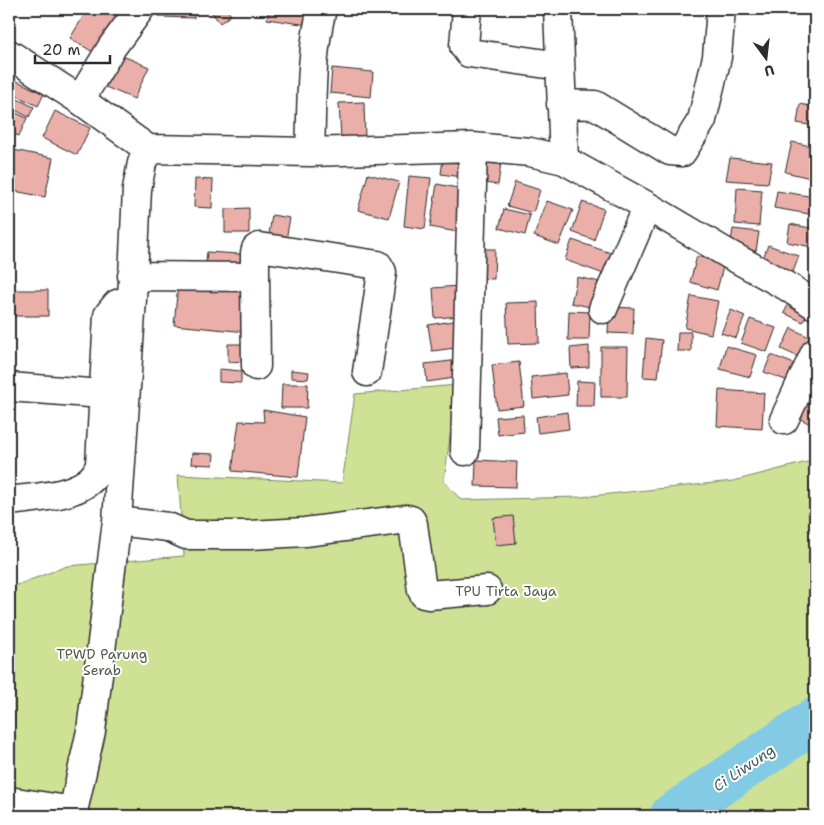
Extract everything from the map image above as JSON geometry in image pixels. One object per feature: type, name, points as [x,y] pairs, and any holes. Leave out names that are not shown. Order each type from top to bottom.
[{"type":"street","points":[[80,100],[112,47],[140,9]]},
{"type":"street","points":[[310,152],[314,67],[318,25],[322,9]]},
{"type":"street","points":[[466,9],[464,46],[469,53],[560,66]]},
{"type":"street","points":[[558,9],[564,160]]},
{"type":"street","points":[[561,104],[595,105],[670,151],[682,152],[702,120],[718,56],[721,9]]},
{"type":"street","points":[[9,54],[80,100],[148,149],[310,152],[472,147],[530,152],[564,160],[788,287],[815,305]]},
{"type":"street","points":[[465,451],[472,147]]},
{"type":"street","points":[[9,801],[73,814],[91,731],[117,521],[118,402],[132,288],[137,189],[142,163],[148,149]]},
{"type":"street","points":[[603,309],[647,206]]},
{"type":"street","points":[[256,366],[255,253],[256,249],[260,248],[378,265],[382,272],[367,372]]},
{"type":"street","points":[[132,288],[255,277]]},
{"type":"street","points":[[784,420],[815,353]]},
{"type":"street","points":[[9,387],[118,402]]},
{"type":"street","points":[[9,501],[77,489],[98,474],[118,402]]},
{"type":"street","points":[[117,521],[168,527],[186,535],[305,532],[407,519],[414,524],[424,594],[487,590]]},
{"type":"green space","points":[[457,385],[444,481],[461,500],[581,497],[733,481],[815,460],[815,816],[9,816],[9,588],[67,566],[184,556],[178,475],[342,483],[355,394]]},
{"type":"building","points":[[88,9],[130,9],[101,57],[70,38]]},
{"type":"building","points":[[160,9],[194,9],[194,18],[159,17]]},
{"type":"building","points":[[209,9],[226,9],[231,15],[220,23]]},
{"type":"building","points":[[269,9],[310,9],[308,25],[267,19]]},
{"type":"building","points":[[355,9],[387,9],[386,16],[354,12]]},
{"type":"building","points":[[116,53],[149,67],[134,99],[101,85]]},
{"type":"building","points":[[332,68],[373,72],[371,97],[330,93]]},
{"type":"building","points":[[9,77],[44,94],[38,106],[9,92]]},
{"type":"building","points":[[9,95],[34,107],[29,117],[9,107]]},
{"type":"building","points":[[364,102],[365,138],[341,139],[339,103]]},
{"type":"building","points":[[800,104],[815,107],[815,126],[797,123]]},
{"type":"building","points":[[9,110],[27,118],[19,136],[9,132]]},
{"type":"building","points":[[55,111],[90,128],[77,155],[42,138]]},
{"type":"building","points":[[792,142],[815,147],[815,179],[785,172]]},
{"type":"building","points":[[9,149],[53,158],[45,197],[9,190]]},
{"type":"building","points":[[443,158],[464,161],[461,177],[441,174]]},
{"type":"building","points":[[730,158],[772,162],[768,183],[726,180]]},
{"type":"building","points":[[481,159],[501,162],[498,185],[478,182]]},
{"type":"building","points":[[368,174],[399,182],[389,218],[358,210]]},
{"type":"building","points":[[409,176],[431,178],[425,229],[404,226]]},
{"type":"building","points":[[195,179],[213,180],[212,208],[194,207]]},
{"type":"building","points":[[515,182],[540,190],[533,213],[507,206]]},
{"type":"building","points":[[437,184],[463,189],[457,232],[430,227]]},
{"type":"building","points":[[737,188],[762,190],[759,226],[735,224]]},
{"type":"building","points":[[777,191],[815,197],[815,215],[774,208]]},
{"type":"building","points":[[9,197],[15,198],[14,213],[9,212]]},
{"type":"building","points":[[547,201],[573,210],[559,245],[534,236]]},
{"type":"building","points":[[582,202],[604,209],[594,240],[572,232]]},
{"type":"building","points":[[249,208],[249,233],[225,233],[225,209]]},
{"type":"building","points":[[504,209],[530,215],[525,235],[499,228]]},
{"type":"building","points":[[272,215],[290,218],[284,250],[267,247]]},
{"type":"building","points":[[790,224],[815,229],[812,247],[787,242]]},
{"type":"building","points":[[733,229],[759,232],[756,251],[730,248]]},
{"type":"building","points":[[572,240],[611,253],[604,274],[565,260]]},
{"type":"building","points":[[768,245],[799,256],[793,272],[762,261]]},
{"type":"building","points":[[472,249],[495,249],[494,279],[471,278]]},
{"type":"building","points":[[207,252],[254,255],[252,274],[205,270]]},
{"type":"building","points":[[697,256],[724,263],[717,290],[690,282]]},
{"type":"building","points":[[577,277],[600,282],[595,308],[571,303]]},
{"type":"building","points":[[178,284],[251,291],[247,332],[174,325]]},
{"type":"building","points":[[459,286],[461,316],[435,318],[433,288]]},
{"type":"building","points":[[9,290],[48,290],[48,316],[9,316]]},
{"type":"building","points":[[691,296],[718,301],[711,334],[685,328]]},
{"type":"building","points":[[792,297],[811,306],[803,322],[784,313]]},
{"type":"building","points":[[538,302],[539,343],[508,344],[506,303]]},
{"type":"building","points":[[609,307],[634,308],[633,334],[608,333]]},
{"type":"building","points":[[731,310],[745,316],[736,338],[721,333]]},
{"type":"building","points":[[569,311],[590,312],[589,340],[568,340]]},
{"type":"building","points":[[750,319],[776,328],[767,352],[741,343]]},
{"type":"building","points":[[459,320],[463,347],[432,351],[428,325]]},
{"type":"building","points":[[791,328],[811,338],[801,358],[781,349]]},
{"type":"building","points":[[678,332],[691,332],[691,351],[677,351]]},
{"type":"building","points":[[646,338],[662,340],[658,378],[643,377]]},
{"type":"building","points":[[228,344],[247,344],[247,361],[228,362]]},
{"type":"building","points":[[589,346],[589,367],[571,368],[570,348]]},
{"type":"building","points":[[726,346],[757,355],[750,377],[720,369]]},
{"type":"building","points":[[601,347],[628,347],[627,397],[601,397]]},
{"type":"building","points":[[771,355],[797,365],[791,382],[764,372]]},
{"type":"building","points":[[460,360],[462,377],[427,382],[425,364]]},
{"type":"building","points":[[519,362],[524,406],[497,409],[492,365]]},
{"type":"building","points":[[815,365],[815,427],[789,412]]},
{"type":"building","points":[[219,369],[241,371],[241,383],[219,382]]},
{"type":"building","points":[[291,370],[309,372],[308,379],[291,378]]},
{"type":"building","points":[[566,373],[568,395],[533,399],[531,377]]},
{"type":"building","points":[[577,381],[595,382],[594,406],[576,406]]},
{"type":"building","points":[[282,384],[308,384],[307,408],[281,408]]},
{"type":"building","points":[[719,390],[764,393],[762,429],[717,426]]},
{"type":"building","points":[[263,410],[305,417],[298,477],[232,471],[239,421],[264,422]]},
{"type":"building","points":[[567,412],[569,429],[538,433],[536,417]]},
{"type":"building","points":[[523,415],[524,432],[498,435],[496,417]]},
{"type":"building","points":[[192,453],[214,454],[213,465],[191,464]]},
{"type":"building","points":[[476,460],[517,462],[516,487],[475,486]]},
{"type":"building","points":[[513,516],[516,543],[496,545],[493,518]]},
{"type":"waterway","name":"Ci Liwung","points":[[672,816],[815,720]]},
{"type":"park label","name":"TPU Tirta Jaya","points":[[506,591]]},
{"type":"park label","name":"TPWD Parung Serab","points":[[102,662]]}]
